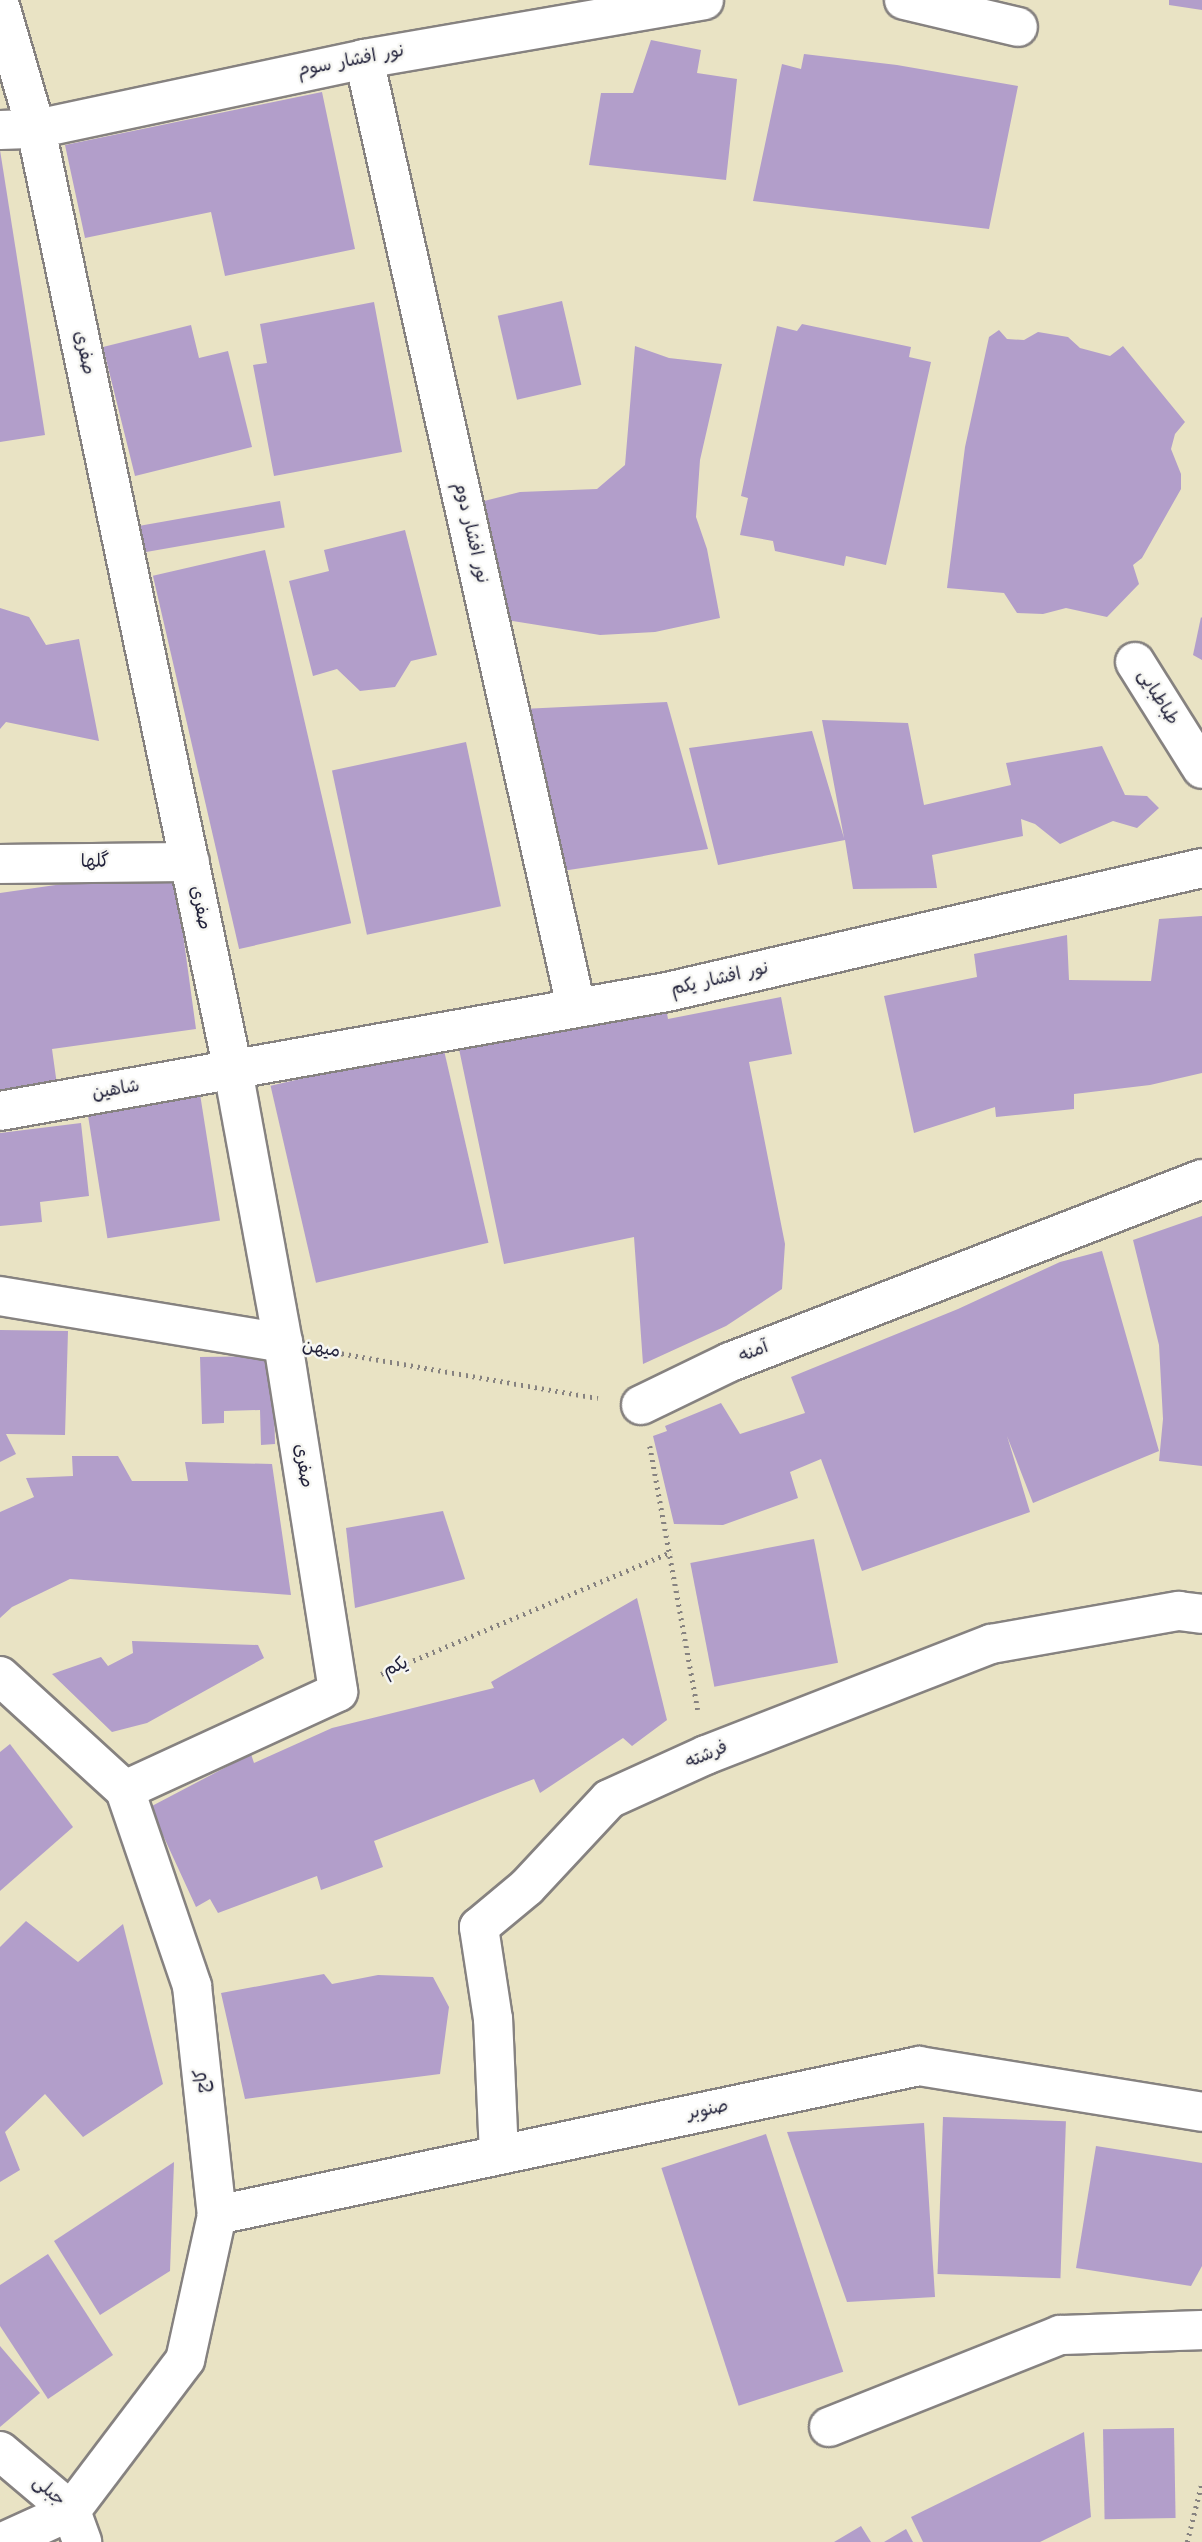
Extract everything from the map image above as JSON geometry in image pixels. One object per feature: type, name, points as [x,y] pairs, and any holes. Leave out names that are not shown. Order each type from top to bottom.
[{"type":"street","name":"نور افشار سوم","points":[[18,130],[364,59],[705,0]]},
{"type":"street","points":[[904,0],[1018,27]]},
{"type":"street","name":"صفری","points":[[0,6],[18,130],[190,863],[233,1070],[283,1343],[338,1692]]},
{"type":"street","name":"نور افشار دوم","points":[[364,59],[576,1007]]},
{"type":"street","name":"طباطبایی","points":[[1135,662],[1202,769]]},
{"type":"street","name":"گلها","points":[[0,864],[190,863]]},
{"type":"street","name":"نور افشار یکم","points":[[233,1070],[667,992],[1202,868]]},
{"type":"street","name":"شاهین","points":[[0,1111],[233,1070]]},
{"type":"street","name":"آمنه","points":[[641,1405],[730,1362],[1202,1179]]},
{"type":"street","name":"میهن","points":[[0,1296],[283,1343]]},
{"type":"street","name":"فرشته","points":[[499,2155],[493,2020],[479,1927],[527,1887],[609,1799],[706,1755],[991,1644],[1179,1611],[1202,1614]]},
{"type":"street","name":"کاج","points":[[0,1676],[125,1790],[192,1986],[217,2215],[185,2360],[76,2527]]},
{"type":"street","points":[[125,1790],[338,1692]]},
{"type":"street","name":"صنوبر","points":[[217,2215],[919,2066],[1202,2112]]},
{"type":"street","points":[[829,2427],[1060,2335],[1202,2330]]},
{"type":"street","name":"جبلی","points":[[0,2451],[76,2527]]},
{"type":"street","points":[[3,2542],[76,2527]]},
{"type":"path","name":"میهن","points":[[283,1343],[641,1405]]},
{"type":"path","points":[[641,1405],[671,1552],[706,1755]]},
{"type":"path","name":"یکم","points":[[338,1692],[671,1552]]},
{"type":"path","points":[[1187,2542],[1202,2482]]},
{"type":"building","points":[[1169,0],[1202,0],[1202,10],[1169,5]]},
{"type":"building","points":[[651,40],[701,50],[697,73],[737,79],[726,180],[589,165],[601,93],[633,93]]},
{"type":"building","points":[[804,54],[897,65],[1018,86],[989,229],[753,201],[782,64],[801,69]]},
{"type":"building","points":[[322,92],[355,249],[225,276],[211,212],[85,238],[65,145]]},
{"type":"building","points":[[0,150],[45,435],[0,442]]},
{"type":"building","points":[[562,301],[581,385],[517,400],[498,316]]},
{"type":"building","points":[[374,302],[402,452],[274,476],[253,365],[267,363],[260,324]]},
{"type":"building","points":[[802,324],[911,347],[909,357],[931,362],[886,565],[846,556],[844,566],[775,551],[773,541],[740,535],[748,498],[741,496],[777,326],[797,331]]},
{"type":"building","points":[[191,325],[199,358],[228,351],[252,447],[135,476],[103,347]]},
{"type":"building","points":[[999,330],[1007,339],[1024,340],[1038,332],[1068,337],[1080,348],[1110,356],[1123,346],[1185,422],[1175,434],[1171,449],[1181,474],[1181,489],[1142,558],[1133,565],[1139,584],[1107,617],[1066,608],[1043,614],[1017,613],[1004,593],[947,588],[965,447],[989,337]]},
{"type":"building","points":[[635,346],[669,358],[722,364],[700,460],[696,517],[707,549],[720,618],[655,632],[600,635],[506,620],[480,502],[520,492],[597,489],[625,465]]},
{"type":"building","points":[[280,501],[285,528],[142,553],[137,526]]},
{"type":"building","points":[[405,530],[437,655],[411,661],[395,687],[360,691],[337,669],[313,676],[289,581],[329,571],[324,550]]},
{"type":"building","points":[[265,550],[351,923],[239,949],[153,576]]},
{"type":"building","points":[[0,608],[29,617],[46,645],[79,639],[99,741],[6,722],[0,729]]},
{"type":"building","points":[[1202,618],[1202,660],[1193,655]]},
{"type":"building","points":[[667,702],[708,849],[562,871],[522,709]]},
{"type":"building","points":[[822,720],[908,723],[924,805],[1011,785],[1006,763],[1102,746],[1125,795],[1147,796],[1159,808],[1137,828],[1113,821],[1060,844],[1035,824],[1021,819],[1023,836],[932,855],[937,888],[853,889],[845,840],[718,865],[689,748],[812,731],[844,838]]},
{"type":"building","points":[[466,742],[501,906],[367,935],[332,770]]},
{"type":"building","points":[[174,868],[196,1029],[52,1049],[58,1092],[0,1100],[0,893]]},
{"type":"building","points":[[1202,916],[1202,1073],[1150,1085],[1074,1094],[1074,1109],[996,1117],[995,1107],[914,1133],[884,996],[977,977],[974,954],[1067,935],[1069,980],[1151,981],[1159,919]]},
{"type":"building","points":[[781,997],[792,1054],[749,1062],[785,1244],[782,1289],[726,1326],[643,1364],[634,1237],[504,1264],[459,1049],[666,1008],[668,1019]]},
{"type":"building","points":[[443,1046],[488,1243],[316,1283],[271,1086]]},
{"type":"building","points":[[200,1094],[220,1220],[107,1238],[87,1112]]},
{"type":"building","points":[[81,1123],[89,1196],[40,1202],[42,1222],[0,1226],[0,1133]]},
{"type":"building","points":[[1202,1216],[1202,1466],[1159,1461],[1163,1419],[1159,1345],[1133,1240]]},
{"type":"building","points":[[1102,1251],[1159,1451],[1033,1503],[1007,1436],[1030,1512],[862,1571],[821,1459],[790,1472],[798,1498],[723,1525],[674,1524],[653,1436],[667,1431],[665,1426],[721,1403],[740,1434],[805,1413],[791,1377],[958,1309],[1060,1262]]},
{"type":"building","points":[[0,1330],[68,1331],[65,1435],[6,1434],[16,1454],[0,1462]]},
{"type":"building","points":[[273,1356],[275,1444],[261,1445],[260,1410],[224,1411],[224,1423],[202,1424],[200,1357]]},
{"type":"building","points":[[72,1456],[118,1456],[132,1481],[188,1481],[185,1462],[272,1464],[291,1595],[70,1579],[12,1607],[0,1618],[0,1512],[34,1497],[26,1478],[73,1476]]},
{"type":"building","points":[[443,1511],[465,1579],[355,1608],[346,1528]]},
{"type":"building","points":[[814,1539],[838,1663],[714,1687],[690,1563]]},
{"type":"building","points":[[637,1598],[667,1720],[632,1746],[623,1738],[540,1793],[534,1779],[374,1841],[383,1867],[321,1890],[317,1876],[218,1913],[210,1899],[196,1907],[150,1807],[251,1754],[254,1763],[332,1728],[494,1688],[491,1682]]},
{"type":"building","points":[[132,1641],[258,1645],[264,1658],[147,1723],[112,1732],[52,1674],[101,1657],[108,1666],[133,1653]]},
{"type":"building","points":[[10,1744],[73,1827],[0,1891],[0,1752]]},
{"type":"building","points":[[26,1921],[78,1962],[123,1924],[163,2084],[83,2137],[45,2094],[5,2132],[20,2170],[0,2182],[0,1947]]},
{"type":"building","points":[[324,1974],[332,1984],[378,1975],[433,1977],[449,2007],[440,2074],[245,2099],[221,1993]]},
{"type":"building","points":[[943,2117],[1066,2121],[1060,2278],[938,2274]]},
{"type":"building","points":[[924,2123],[935,2297],[847,2302],[787,2132]]},
{"type":"building","points":[[766,2134],[843,2372],[739,2406],[661,2168]]},
{"type":"building","points":[[1096,2146],[1202,2163],[1202,2266],[1191,2286],[1076,2268]]},
{"type":"building","points":[[174,2162],[170,2271],[100,2315],[54,2241]]},
{"type":"building","points":[[48,2254],[113,2355],[48,2399],[0,2326],[0,2285]]},
{"type":"building","points":[[0,2346],[40,2393],[0,2427]]},
{"type":"building","points":[[1174,2428],[1176,2518],[1105,2519],[1103,2429]]},
{"type":"building","points":[[1084,2432],[1091,2517],[1040,2542],[923,2542],[911,2517]]},
{"type":"building","points":[[861,2526],[871,2542],[834,2542]]},
{"type":"building","points":[[906,2529],[913,2542],[884,2542]]}]
